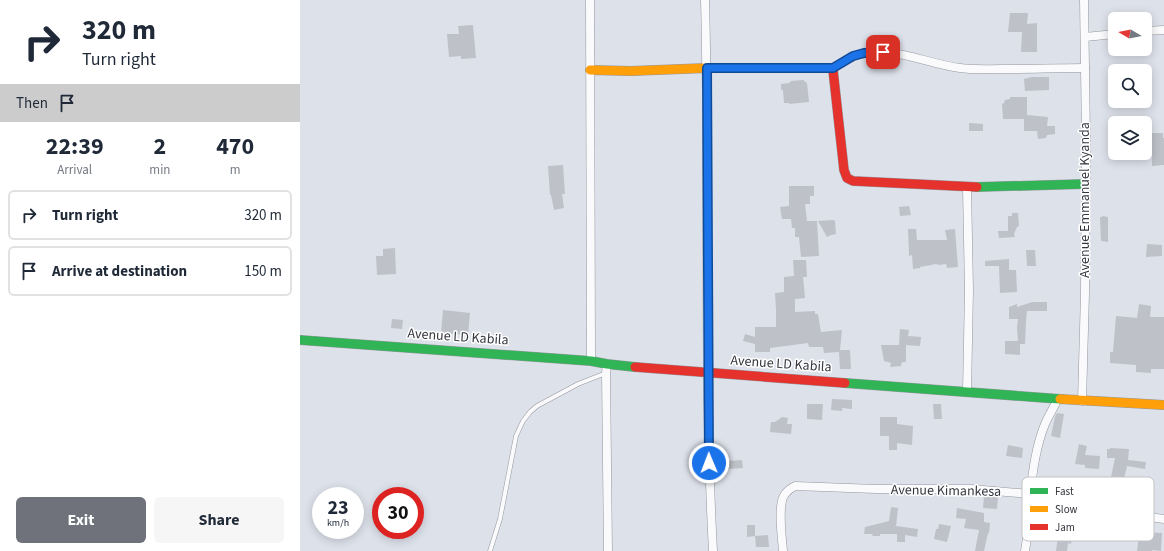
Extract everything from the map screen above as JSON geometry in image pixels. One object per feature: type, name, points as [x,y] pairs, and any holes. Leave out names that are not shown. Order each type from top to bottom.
[{"type":"street","points":[[590,0],[591,361]]},
{"type":"street","points":[[705,0],[707,68],[709,478],[713,551]]},
{"type":"street","name":"Avenue Emmanuel Kyanda","points":[[1082,401],[1086,184],[1084,0]]},
{"type":"street","points":[[1152,31],[1164,30]]},
{"type":"street","points":[[1085,37],[1108,35]]},
{"type":"street","points":[[590,70],[631,71],[707,68],[833,68],[853,56],[864,53],[883,52],[917,57],[938,64],[960,68],[1085,68]]},
{"type":"street","points":[[833,68],[844,170],[848,178],[853,181],[967,187],[1086,184]]},
{"type":"street","points":[[967,187],[970,290],[967,392]]},
{"type":"street","name":"Avenue LD Kabila","points":[[300,340],[591,361],[607,368],[708,373],[1082,401],[1164,405]]},
{"type":"street","points":[[607,368],[608,551]]},
{"type":"street","points":[[1033,477],[1035,459],[1043,430],[1058,399]]},
{"type":"street","name":"Avenue Kimankesa","points":[[783,551],[781,506],[784,495],[788,490],[795,486],[876,489],[971,489],[1022,493]]},
{"type":"street","name":"Avenue Kimankesa","points":[[1154,518],[1164,519]]},
{"type":"street","points":[[1025,551],[1026,541]]},
{"type":"lane","points":[[490,551],[500,519],[516,436],[523,420],[537,406],[607,368]]},
{"type":"building","points":[[1010,13],[1028,13],[1027,24],[1037,23],[1037,52],[1021,52],[1022,32],[1008,32]]},
{"type":"building","points":[[473,25],[476,58],[461,59],[461,56],[449,57],[447,34],[459,34],[458,26]]},
{"type":"building","points":[[1032,77],[1049,77],[1049,90],[1025,91],[1024,79]]},
{"type":"building","points":[[803,80],[807,83],[809,102],[784,103],[781,84]]},
{"type":"building","points":[[1010,97],[1027,97],[1027,115],[1048,117],[1047,126],[1055,126],[1055,134],[1047,135],[1046,138],[1038,139],[1037,131],[1024,131],[1024,119],[1003,119],[1002,104],[1005,100],[1010,99]]},
{"type":"building","points":[[969,123],[983,124],[983,131],[969,131]]},
{"type":"building","points":[[1152,133],[1163,133],[1164,165],[1152,166]]},
{"type":"building","points":[[563,165],[565,194],[562,194],[564,208],[554,210],[550,195],[548,166]]},
{"type":"building","points":[[789,186],[814,186],[814,196],[810,196],[810,204],[805,204],[807,221],[817,221],[819,256],[801,257],[799,237],[795,237],[795,228],[792,228],[791,219],[782,219],[780,207],[789,206]]},
{"type":"building","points":[[909,206],[911,215],[900,216],[899,207]]},
{"type":"building","points":[[1012,213],[1018,213],[1019,226],[1014,234],[1015,237],[999,238],[998,231],[1008,231],[1008,216],[1012,216]]},
{"type":"building","points":[[1100,217],[1108,217],[1108,242],[1101,241]]},
{"type":"building","points":[[818,221],[835,221],[836,234],[827,237]]},
{"type":"building","points":[[908,229],[916,229],[917,240],[947,240],[945,230],[955,229],[958,267],[947,268],[946,264],[936,264],[913,269],[912,255],[909,256]]},
{"type":"building","points":[[1147,244],[1162,245],[1162,256],[1146,257]]},
{"type":"building","points":[[395,248],[396,274],[377,275],[376,256],[383,256],[383,249]]},
{"type":"building","points":[[1026,250],[1035,250],[1036,266],[1027,266]]},
{"type":"building","points":[[1009,259],[1009,270],[1016,270],[1017,292],[1000,293],[999,266],[985,266],[985,261]]},
{"type":"building","points":[[793,260],[806,260],[807,277],[803,277],[805,298],[795,299],[795,312],[815,311],[815,314],[818,314],[821,332],[842,330],[840,350],[850,350],[851,369],[840,369],[839,352],[824,353],[823,347],[809,347],[808,343],[770,348],[770,352],[755,352],[755,344],[743,341],[745,334],[755,337],[755,327],[776,327],[775,293],[784,292],[784,277],[794,276]]},
{"type":"building","points":[[1032,302],[1047,302],[1047,311],[1027,311],[1025,344],[1020,344],[1020,355],[1005,354],[1005,341],[1018,341],[1018,319],[1009,319],[1009,307],[1017,304],[1017,307]]},
{"type":"building","points":[[1139,304],[1151,306],[1150,317],[1164,317],[1164,369],[1151,369],[1151,373],[1136,372],[1136,365],[1110,363],[1110,352],[1113,352],[1116,316],[1137,318]]},
{"type":"building","points":[[443,310],[470,313],[468,335],[441,333]]},
{"type":"building","points":[[392,319],[403,320],[402,329],[391,328]]},
{"type":"building","points":[[900,329],[909,330],[908,336],[921,337],[920,346],[906,345],[906,362],[902,362],[901,366],[890,367],[891,363],[884,361],[881,345],[899,345]]},
{"type":"building","points":[[832,399],[852,400],[852,409],[842,408],[842,411],[831,410]]},
{"type":"building","points":[[807,404],[823,404],[822,420],[807,419]]},
{"type":"building","points":[[933,404],[941,404],[942,419],[934,419]]},
{"type":"building","points":[[1057,413],[1064,414],[1060,438],[1051,436]]},
{"type":"building","points":[[782,417],[788,418],[787,424],[792,424],[791,434],[770,432],[771,422],[775,422]]},
{"type":"building","points":[[880,417],[897,417],[897,424],[913,426],[912,445],[897,443],[897,450],[889,450],[889,436],[880,436]]},
{"type":"building","points":[[1079,444],[1087,446],[1085,455],[1100,456],[1099,469],[1085,468],[1085,465],[1075,464]]},
{"type":"building","points":[[1008,445],[1023,448],[1022,458],[1006,456]]},
{"type":"building","points":[[1107,449],[1129,449],[1128,460],[1146,462],[1145,469],[1127,466],[1124,477],[1111,477],[1115,458],[1107,458]]},
{"type":"building","points":[[742,460],[743,468],[728,469],[727,461]]},
{"type":"building","points":[[984,496],[998,497],[997,509],[983,508]]},
{"type":"building","points":[[891,507],[898,508],[896,526],[918,529],[917,537],[905,535],[905,542],[897,542],[897,534],[880,534],[880,536],[872,536],[873,534],[864,534],[865,527],[889,521]]},
{"type":"building","points":[[957,508],[984,513],[984,522],[990,523],[984,551],[975,551],[979,530],[964,528],[966,519],[956,518]]},
{"type":"building","points":[[939,524],[951,526],[947,542],[934,539],[936,529],[938,529]]},
{"type":"building","points":[[747,525],[755,525],[755,536],[747,537]]},
{"type":"building","points":[[1154,533],[1162,533],[1161,551],[1137,551],[1138,541],[1154,541]]},
{"type":"building","points":[[768,535],[769,547],[756,547],[755,536]]},
{"type":"building","points":[[1057,541],[1071,541],[1071,544],[1068,543],[1067,551],[1056,551]]},
{"type":"traffic: fast","points":[[977,187],[1085,184]]},
{"type":"traffic: fast","points":[[300,340],[591,361],[635,367]]},
{"type":"traffic: fast","points":[[845,383],[1060,399]]},
{"type":"traffic: slow","points":[[590,70],[631,71],[707,68],[833,68],[833,70]]},
{"type":"traffic: slow","points":[[1060,399],[1164,405]]},
{"type":"traffic: jam","points":[[833,70],[844,170],[847,178],[853,181],[977,187]]},
{"type":"traffic: jam","points":[[635,367],[845,383]]},
{"type":"route","points":[[709,463],[707,68],[833,68],[853,56],[864,53],[883,52]]}]
